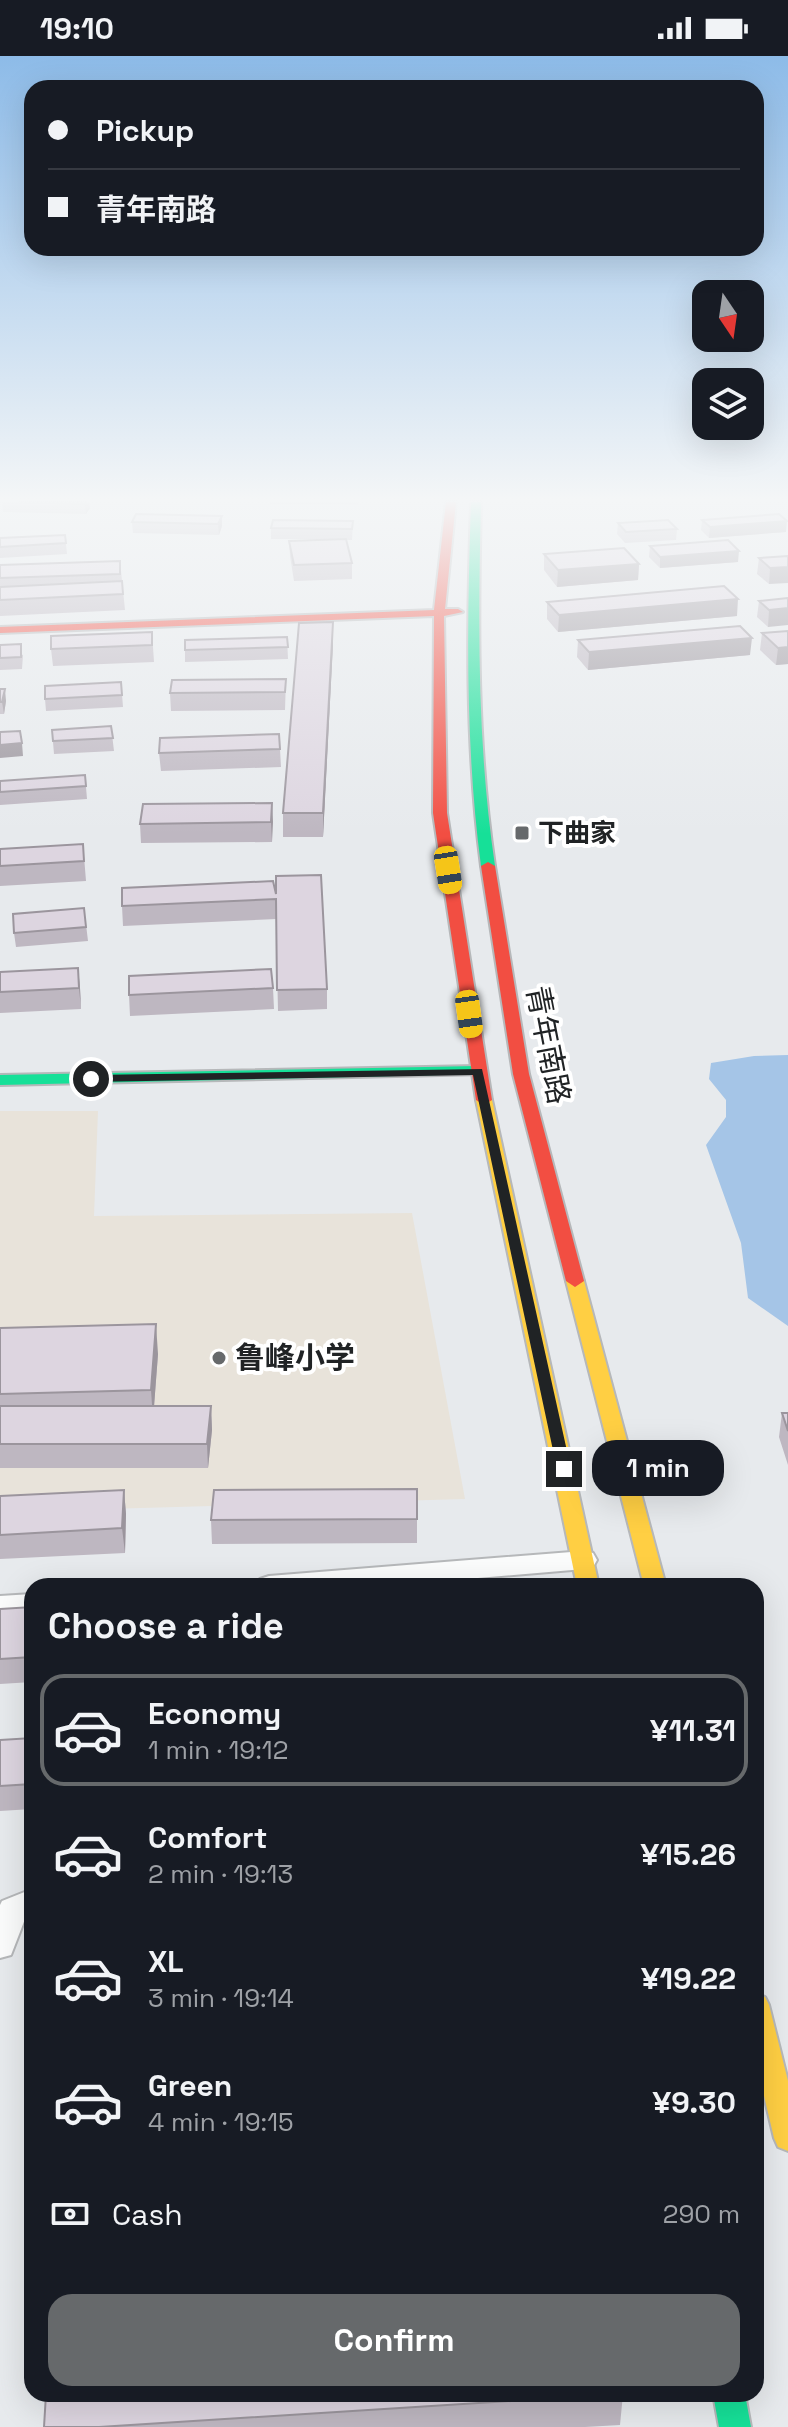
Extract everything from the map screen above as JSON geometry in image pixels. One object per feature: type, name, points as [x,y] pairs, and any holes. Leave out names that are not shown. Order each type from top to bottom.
[{"type":"main road","points":[[0,630],[423,613]]},
{"type":"main road","points":[[439,613],[440,813],[478,1071],[586,1573]]},
{"type":"main road","name":"青年南路","points":[[472,613],[479,812],[521,1074],[653,1578]]},
{"type":"main road","points":[[0,1080],[478,1071]]},
{"type":"main road","points":[[764,2038],[788,2138]]},
{"type":"main road","points":[[730,2402],[735,2427]]},
{"type":"street","points":[[464,1578],[586,1573]]},
{"type":"street","points":[[0,1606],[24,1604]]},
{"type":"street","points":[[0,1945],[13,1910],[24,1905]]},
{"type":"shaded area","name":"鲁峰小学","points":[[0,1111],[98,1111],[94,1216],[412,1213],[465,1499],[0,1512]]},
{"type":"water","points":[[788,1055],[788,1326],[748,1298],[741,1243],[706,1145],[726,1117],[726,1100],[709,1079],[711,1063],[754,1056]]},
{"type":"building","points":[[333,622],[323,813],[283,813],[299,623]]},
{"type":"building","points":[[740,626],[752,638],[589,652],[578,640]]},
{"type":"building","points":[[788,631],[788,647],[778,648],[762,633]]},
{"type":"building","points":[[152,632],[152,645],[51,649],[51,636]]},
{"type":"building","points":[[287,637],[288,647],[185,650],[185,640]]},
{"type":"building","points":[[21,644],[21,657],[0,658],[0,645]]},
{"type":"building","points":[[286,679],[285,692],[170,693],[172,680]]},
{"type":"building","points":[[121,682],[122,695],[45,699],[45,686]]},
{"type":"building","points":[[0,689],[5,689],[2,702],[0,702]]},
{"type":"building","points":[[111,726],[113,738],[53,741],[52,730]]},
{"type":"building","points":[[20,731],[22,743],[0,745],[0,732]]},
{"type":"building","points":[[279,734],[280,749],[159,753],[160,738]]},
{"type":"building","points":[[85,775],[86,786],[0,792],[0,781]]},
{"type":"building","points":[[272,803],[271,822],[140,824],[143,804]]},
{"type":"building","points":[[83,844],[84,861],[0,866],[0,849]]},
{"type":"building","points":[[321,875],[327,989],[277,990],[276,899],[122,906],[122,888],[273,881],[276,894],[276,876]]},
{"type":"building","points":[[84,908],[86,927],[14,933],[13,914]]},
{"type":"building","points":[[78,968],[79,988],[0,992],[0,972]]},
{"type":"building","points":[[271,969],[273,988],[129,995],[129,976]]},
{"type":"building","points":[[156,1324],[151,1390],[0,1394],[0,1328]]},
{"type":"building","points":[[0,1406],[211,1406],[207,1444],[0,1444]]},
{"type":"building","points":[[782,1413],[788,1413],[788,1431]]},
{"type":"building","points":[[417,1489],[417,1519],[211,1520],[214,1490]]},
{"type":"building","points":[[124,1490],[122,1528],[0,1535],[0,1496]]},
{"type":"building","points":[[24,1608],[24,1658],[0,1659],[0,1609]]},
{"type":"building","points":[[24,1738],[24,1784],[0,1786],[0,1740]]},
{"type":"building","points":[[46,2402],[496,2402],[99,2427],[44,2427]]},
{"type":"traffic: fast","points":[[474,613],[474,730],[488,866]]},
{"type":"traffic: fast","points":[[0,1080],[478,1071]]},
{"type":"traffic: fast","points":[[730,2402],[735,2427]]},
{"type":"traffic: slow","points":[[484,1100],[586,1578]]},
{"type":"traffic: slow","points":[[575,1281],[653,1578]]},
{"type":"traffic: slow","points":[[764,2038],[788,2138]]},
{"type":"traffic: jam","points":[[439,613],[440,813],[484,1100]]},
{"type":"traffic: jam","points":[[0,630],[442,613]]},
{"type":"traffic: jam","points":[[488,866],[521,1074],[575,1281]]},
{"type":"place","name":"下曲家","points":[[522,833]]},
{"type":"place","name":"鲁峰小学","points":[[219,1358]]},
{"type":"route","points":[[91,1079],[478,1071],[564,1469]]}]
